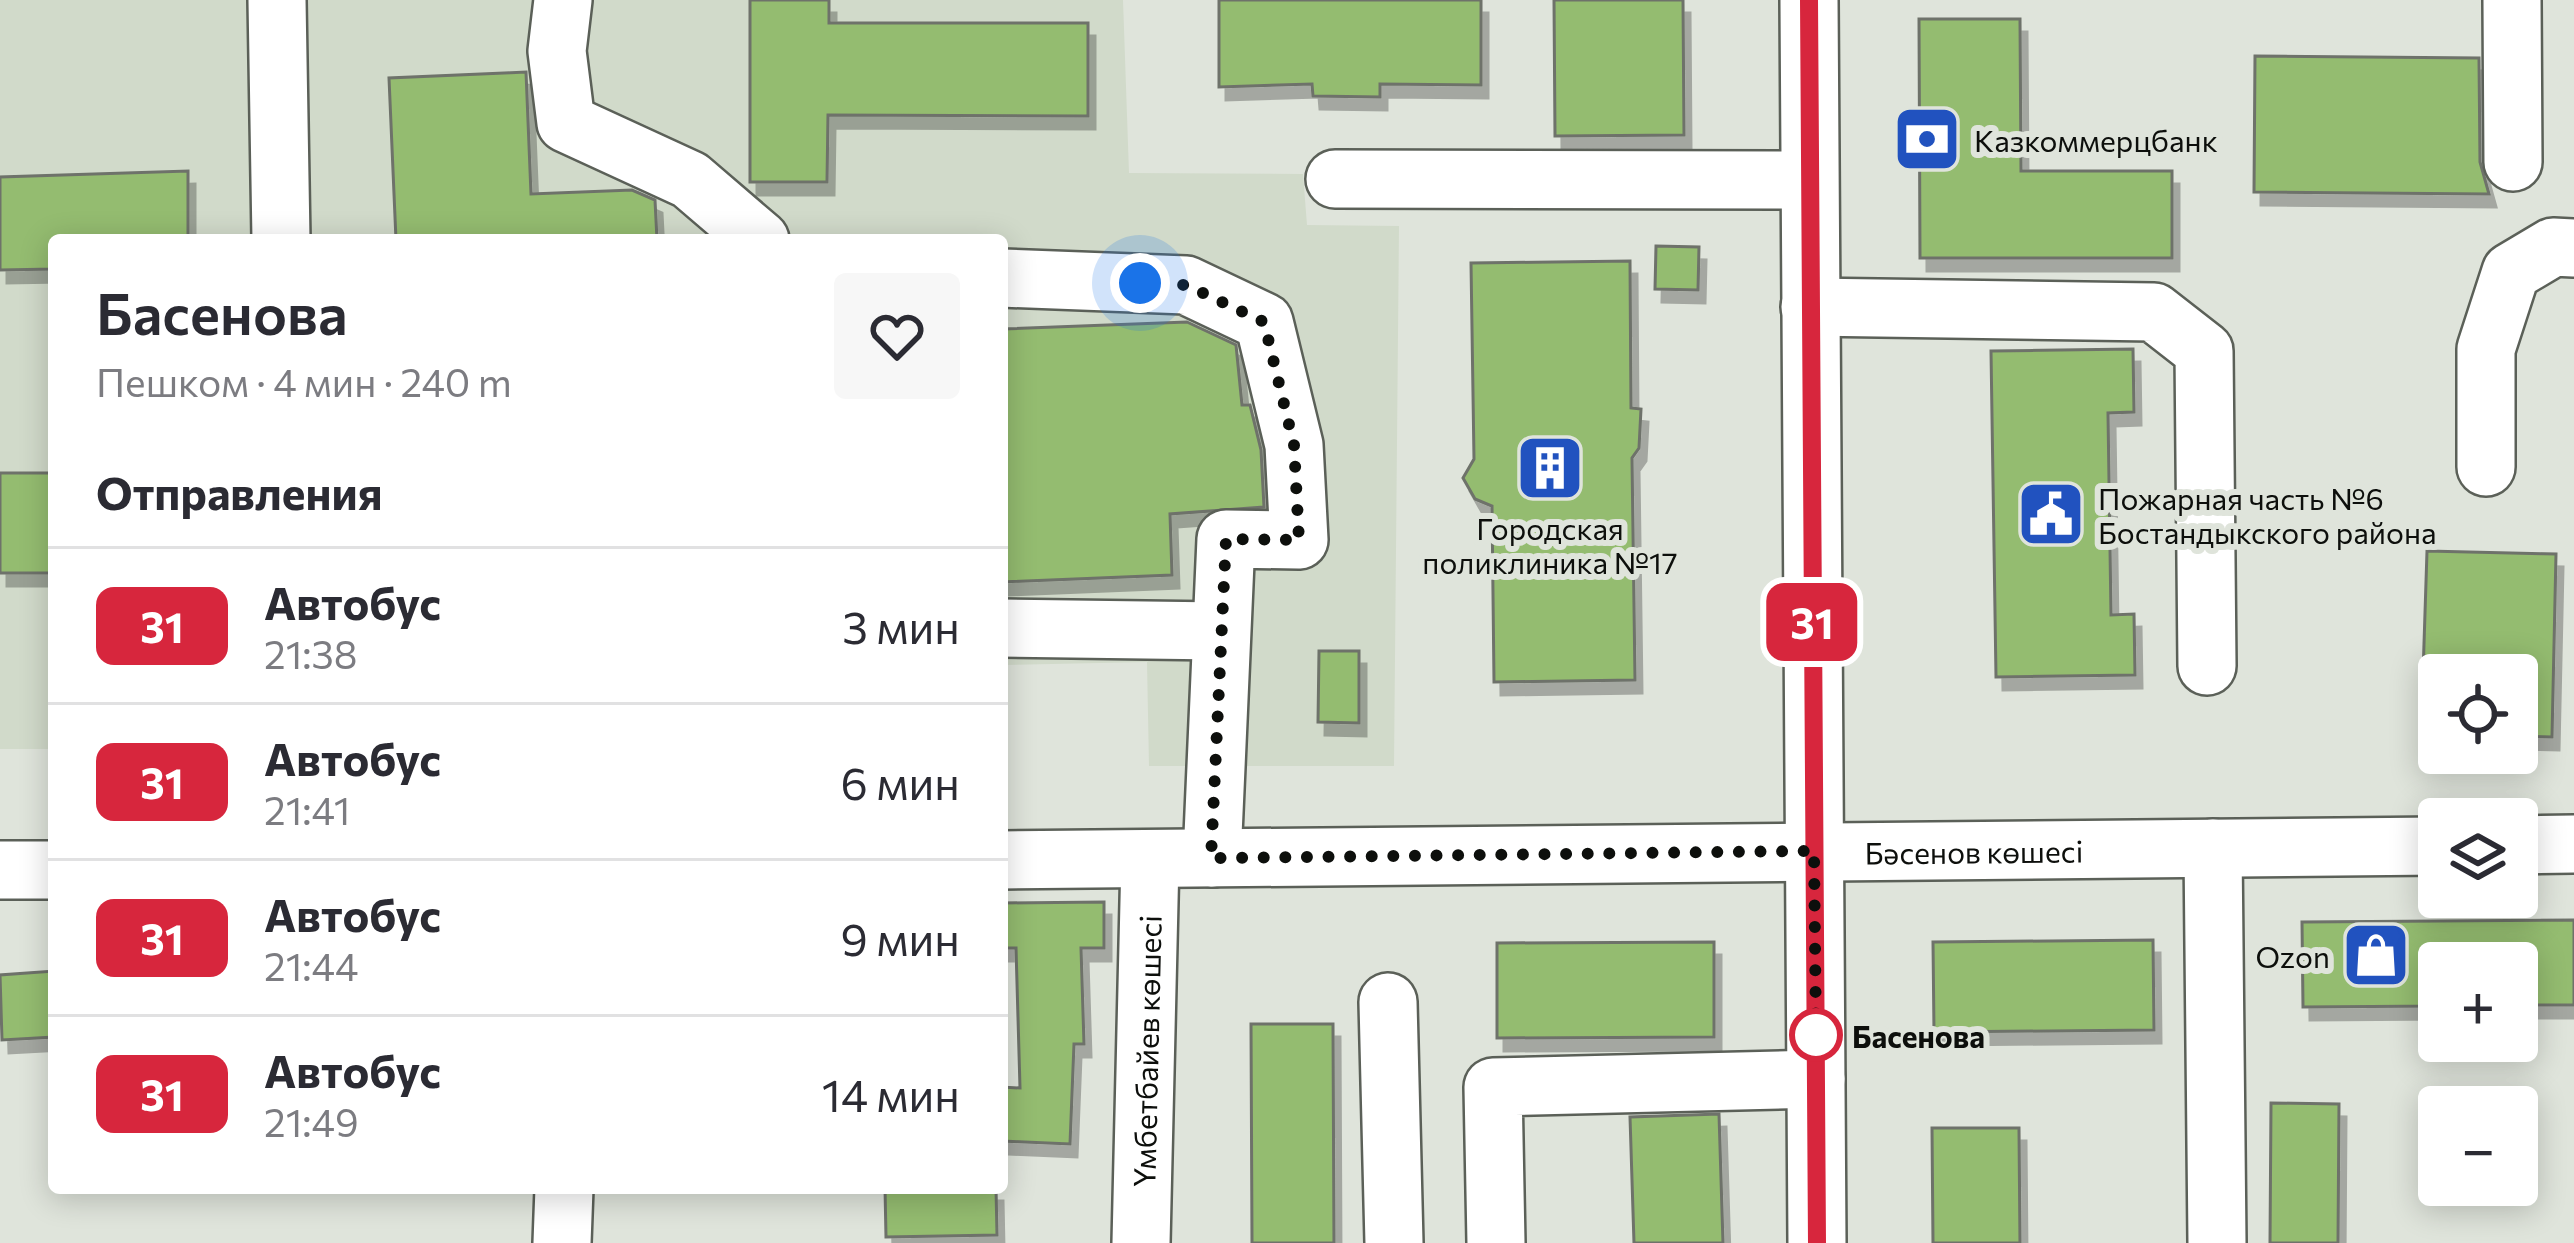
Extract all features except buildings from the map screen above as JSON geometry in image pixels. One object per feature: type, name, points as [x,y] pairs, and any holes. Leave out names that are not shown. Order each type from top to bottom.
[{"type":"street","points":[[277,0],[280,234]]},
{"type":"street","points":[[563,0],[557,51],[566,123],[690,180],[753,234]]},
{"type":"street","points":[[1809,0],[1817,1243]]},
{"type":"street","points":[[2512,0],[2513,162]]},
{"type":"street","points":[[1335,179],[1810,180]]},
{"type":"street","points":[[2486,467],[2486,349],[2511,272],[2553,247],[2574,248]]},
{"type":"street","points":[[1008,278],[1186,285],[1264,322],[1294,445],[1299,540],[1226,539],[1220,767],[1211,858]]},
{"type":"street","points":[[1810,307],[2154,312],[2204,351],[2207,666]]},
{"type":"street","points":[[1008,628],[1220,632]]},
{"type":"street","points":[[2538,845],[2574,844]]},
{"type":"street","name":"Бәсенов көшесі","points":[[1008,860],[2418,846]]},
{"type":"street","points":[[2212,848],[2217,1243]]},
{"type":"street","name":"Үмбетбайев көшесі","points":[[1141,1243],[1150,859]]},
{"type":"street","points":[[0,870],[48,870]]},
{"type":"street","points":[[1388,1002],[1394,1243]]},
{"type":"street","points":[[1496,1243],[1493,1087],[1816,1079]]},
{"type":"street","points":[[562,1243],[564,1194]]},
{"type":"shaded area","points":[[0,0],[253,0],[250,234],[48,234],[48,749],[0,749]]},
{"type":"shaded area","points":[[297,0],[1123,0],[1129,173],[1303,174],[1307,225],[1399,226],[1394,766],[1149,766],[1147,662],[1008,665],[1008,234],[298,234]]},
{"type":"bus line","name":"31","points":[[1809,0],[1817,1243]]},
{"type":"place","name":"Казкоммерцбанк","points":[[1927,139]]},
{"type":"place","name":"Городская поликлиника №17","points":[[1550,468]]},
{"type":"place","name":"Пожарная часть №6 Бостандыкского района","points":[[2051,514]]},
{"type":"place","name":"Ozon","points":[[2376,955]]},
{"type":"place","name":"Басенова","points":[[1816,1035]]},
{"type":"route","points":[[1140,283],[1186,285],[1264,322],[1294,445],[1299,540],[1226,539],[1220,603],[1220,767],[1211,858],[1814,851],[1816,1035]]}]
